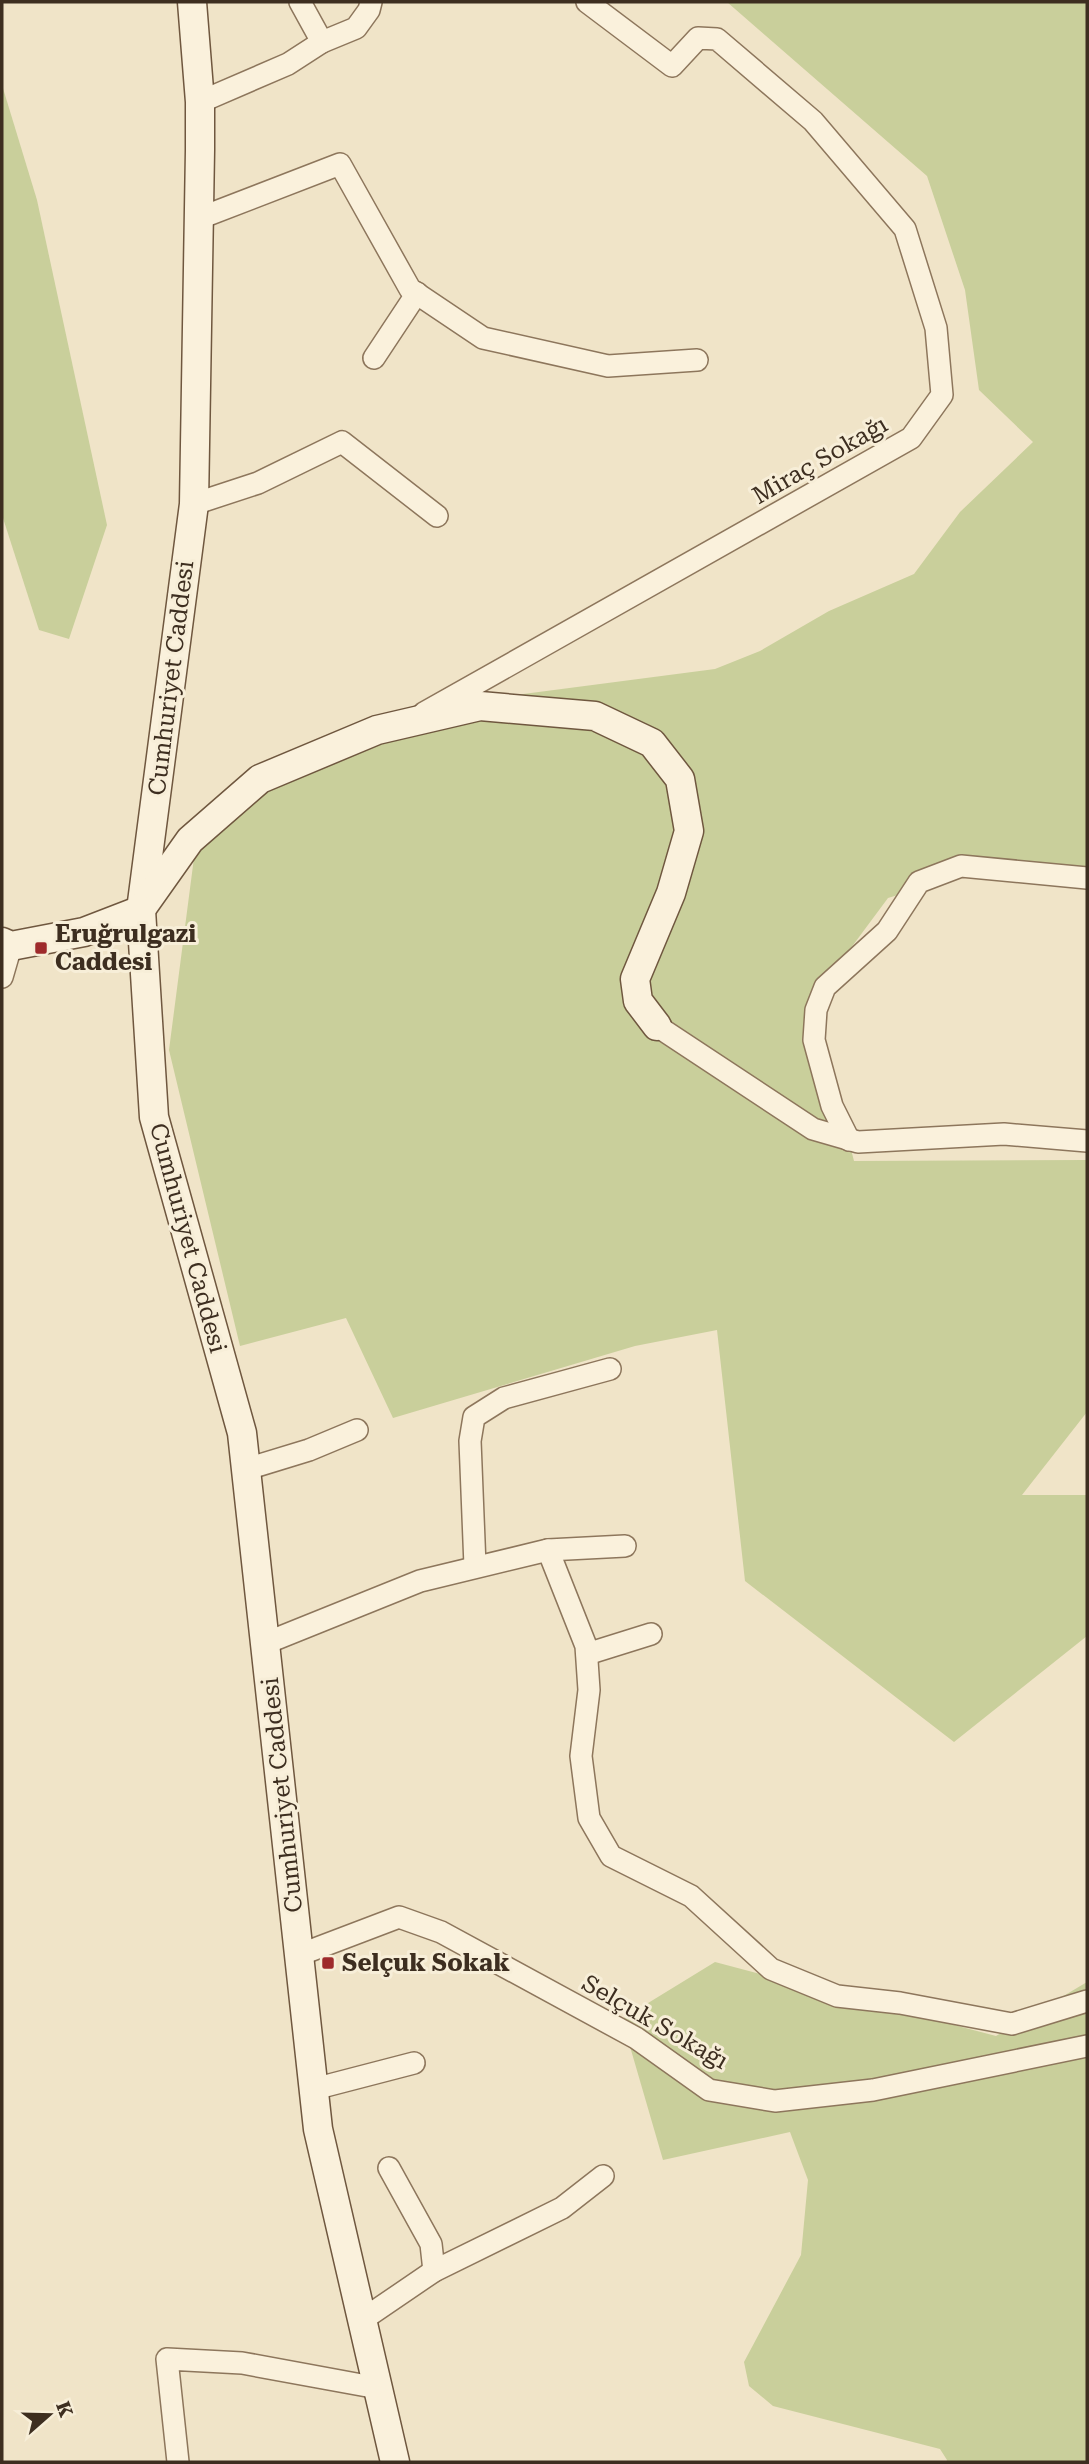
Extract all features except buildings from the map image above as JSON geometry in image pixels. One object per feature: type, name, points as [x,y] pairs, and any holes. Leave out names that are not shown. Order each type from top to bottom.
[{"type":"main road","name":"Cumhuriyet Caddesi","points":[[192,2],[200,102],[194,504],[141,910],[154,1117],[243,1433],[318,2129],[395,2462]]},
{"type":"main road","points":[[6,944],[84,932],[141,910],[190,840],[260,779],[377,730],[480,706],[595,716],[652,743],[680,779],[689,831],[671,893],[635,979],[638,1001],[657,1026]]},
{"type":"street","points":[[300,2],[323,42]]},
{"type":"street","points":[[200,102],[288,64],[323,42],[356,28],[369,10],[371,2]]},
{"type":"street","name":"Miraç Sokağı","points":[[404,724],[911,438],[942,395],[936,328],[905,229],[813,121],[717,39],[698,38],[672,65],[587,2]]},
{"type":"street","points":[[200,218],[340,164],[410,289],[484,338],[608,366],[697,360]]},
{"type":"street","points":[[374,358],[416,293]]},
{"type":"street","points":[[194,504],[258,483],[342,442],[437,516]]},
{"type":"street","points":[[849,1140],[832,1106],[814,1040],[816,1010],[825,987],[887,931],[919,882],[961,866],[1087,878]]},
{"type":"street","points":[[2,977],[6,944]]},
{"type":"street","points":[[657,1026],[813,1129],[849,1140],[858,1142],[1004,1134],[1087,1141]]},
{"type":"street","points":[[475,1566],[470,1441],[474,1417],[504,1398],[610,1369]]},
{"type":"street","points":[[247,1469],[309,1450],[357,1430]]},
{"type":"street","points":[[266,1643],[420,1581],[475,1566],[548,1550],[625,1546]]},
{"type":"street","points":[[548,1550],[574,1611],[587,1654],[589,1689],[581,1756],[589,1818],[611,1856],[691,1896],[771,1969],[837,1996],[900,2003],[1012,2024],[1087,2001]]},
{"type":"street","points":[[587,1654],[651,1634]]},
{"type":"street","name":"Selçuk Sokağı","points":[[299,1955],[399,1917],[441,1932],[636,2038],[709,2090],[775,2101],[873,2090],[1087,2046]]},
{"type":"street","points":[[314,2089],[414,2063]]},
{"type":"street","points":[[389,2168],[431,2244],[434,2271]]},
{"type":"street","points":[[362,2320],[434,2271],[562,2208],[603,2176]]},
{"type":"street","points":[[178,2462],[167,2359],[242,2363],[378,2388]]},
{"type":"green space","points":[[727,2],[1087,2],[1087,872],[967,874],[888,898],[813,999],[854,1161],[1087,1160],[1087,1412],[1022,1495],[1087,1495],[1087,1636],[954,1742],[745,1581],[717,1330],[635,1346],[393,1418],[346,1318],[240,1346],[169,1050],[195,850],[287,768],[500,697],[715,669],[760,651],[829,611],[914,574],[960,512],[1033,442],[979,390],[965,290],[927,176]]},
{"type":"green space","points":[[2,85],[37,200],[107,525],[69,639],[39,630],[2,515]]},
{"type":"green space","points":[[715,1962],[996,2036],[1087,1982],[1087,2462],[946,2462],[940,2449],[773,2406],[749,2386],[744,2362],[801,2255],[808,2180],[790,2132],[663,2160],[622,2019]]},
{"type":"place","name":"Eruğrulgazi Caddesi","points":[[41,948]]},
{"type":"place","name":"Selçuk Sokak","points":[[328,1963]]}]
